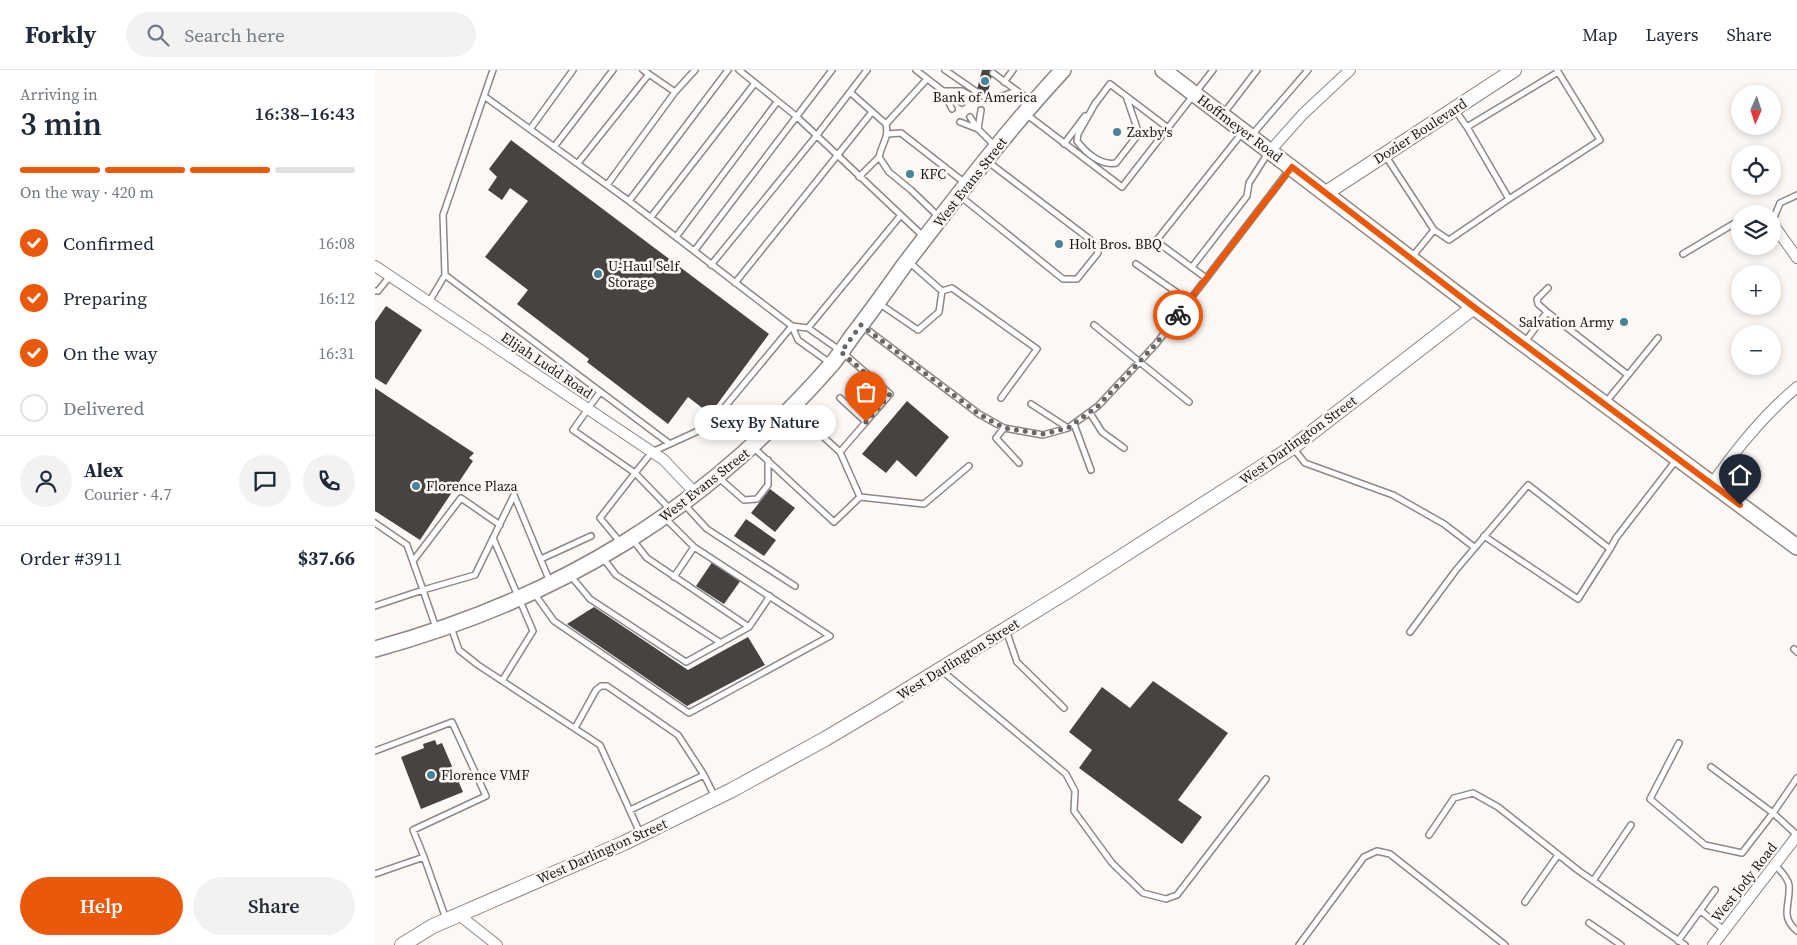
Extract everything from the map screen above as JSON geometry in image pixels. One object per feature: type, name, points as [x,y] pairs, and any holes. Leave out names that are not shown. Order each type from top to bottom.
[{"type":"main road","name":"West Evans Street","points":[[375,649],[444,628],[534,593],[627,541],[674,511],[718,477],[753,447],[832,364],[963,190],[1029,108],[1063,70]]},
{"type":"main road","name":"Hoffmeyer Road","points":[[1163,70],[1474,307],[1797,547]]},
{"type":"street","points":[[1270,150],[1303,114],[1350,70]]},
{"type":"street","name":"Dozier Boulevard","points":[[1326,193],[1514,70]]},
{"type":"street","points":[[1781,234],[1797,258]]},
{"type":"street","name":"Elijah Ludd Road","points":[[375,266],[652,452],[669,465],[697,494]]},
{"type":"street","name":"West Darlington Street","points":[[402,945],[426,930],[453,917],[641,834],[716,798],[825,739],[1005,630],[1293,447],[1474,307]]},
{"type":"street","points":[[1712,484],[1734,453],[1797,386]]},
{"type":"street","name":"West Jody Road","points":[[1713,945],[1797,836]]},
{"type":"street","points":[[453,917],[497,945]]},
{"type":"lane","points":[[428,302],[445,275],[443,215],[493,70]]},
{"type":"lane","points":[[531,128],[573,70]]},
{"type":"lane","points":[[554,147],[613,70]]},
{"type":"lane","points":[[643,70],[675,92]]},
{"type":"lane","points":[[607,185],[675,92],[695,70]]},
{"type":"lane","points":[[629,201],[728,70]]},
{"type":"lane","points":[[739,70],[796,116],[926,238]]},
{"type":"lane","points":[[695,250],[832,70]]},
{"type":"lane","points":[[711,265],[851,93],[867,70]]},
{"type":"lane","points":[[916,70],[962,103]]},
{"type":"lane","points":[[945,70],[987,99],[997,98],[1017,91]]},
{"type":"lane","points":[[1004,82],[1013,70]]},
{"type":"lane","points":[[993,73],[1017,91],[1029,108],[1064,144],[1122,187],[1213,70]]},
{"type":"lane","points":[[1223,115],[1257,70]]},
{"type":"lane","points":[[1206,278],[1156,241],[1247,134],[1308,70]]},
{"type":"lane","points":[[1385,155],[1433,230],[1449,240],[1542,176],[1600,140],[1558,71],[1467,127]]},
{"type":"lane","points":[[578,163],[649,74]]},
{"type":"lane","points":[[885,124],[927,79]]},
{"type":"lane","points":[[651,217],[755,83]]},
{"type":"lane","points":[[1064,144],[1110,84],[1168,128]]},
{"type":"lane","points":[[943,91],[962,90],[973,97]]},
{"type":"lane","points":[[943,91],[953,109]]},
{"type":"lane","points":[[851,93],[885,124],[888,134],[881,148],[879,158],[859,177]]},
{"type":"lane","points":[[484,96],[531,128],[554,147],[695,250],[711,265],[792,326],[798,340],[832,364]]},
{"type":"lane","points":[[1096,102],[1078,134],[1077,141],[1100,161],[1109,164],[1116,163],[1137,136],[1137,128],[1126,96]]},
{"type":"lane","points":[[676,237],[777,102]]},
{"type":"lane","points":[[1454,109],[1467,127],[1509,199]]},
{"type":"lane","points":[[977,129],[981,110]]},
{"type":"lane","points":[[735,283],[872,112]]},
{"type":"lane","points":[[888,134],[901,133],[1063,279],[1077,279],[1097,253],[1096,244],[992,154],[970,116]]},
{"type":"lane","points":[[960,122],[977,129]]},
{"type":"lane","points":[[1191,267],[1247,196],[1249,183],[1270,150]]},
{"type":"lane","points":[[879,158],[889,172],[941,219]]},
{"type":"lane","points":[[861,325],[979,414],[1004,428],[1043,434],[1068,428],[1098,406],[1156,344],[1292,167]]},
{"type":"lane","points":[[1779,205],[1797,196]]},
{"type":"lane","points":[[808,328],[901,215]]},
{"type":"lane","points":[[1683,254],[1731,225]]},
{"type":"lane","points":[[1411,258],[1433,230]]},
{"type":"lane","points":[[908,261],[943,291]]},
{"type":"lane","points":[[1136,264],[1189,301]]},
{"type":"lane","points":[[445,275],[670,444]]},
{"type":"lane","points":[[375,291],[378,291],[390,276]]},
{"type":"lane","points":[[943,291],[952,288],[1037,349],[1001,398]]},
{"type":"lane","points":[[1548,288],[1537,299],[1538,304],[1628,375]]},
{"type":"lane","points":[[878,302],[918,330],[939,312],[943,291]]},
{"type":"lane","points":[[1524,344],[1547,312]]},
{"type":"lane","points":[[1095,325],[1139,363],[1189,402]]},
{"type":"lane","points":[[792,326],[808,328],[841,352],[890,394],[841,452]]},
{"type":"lane","points":[[749,627],[647,558],[600,518],[652,452],[709,426],[792,326]]},
{"type":"lane","points":[[1604,404],[1658,338]]},
{"type":"lane","points":[[534,593],[554,621],[689,713],[830,636],[694,547],[674,511],[635,472],[573,430],[600,392]]},
{"type":"lane","points":[[840,398],[866,422]]},
{"type":"lane","points":[[1031,404],[1068,428]]},
{"type":"lane","points":[[792,408],[841,452],[860,497]]},
{"type":"lane","points":[[1090,412],[1102,432],[1124,448]]},
{"type":"lane","points":[[1074,424],[1091,470]]},
{"type":"lane","points":[[1004,428],[996,438],[1019,463]]},
{"type":"lane","points":[[753,447],[834,522],[860,497]]},
{"type":"lane","points":[[1293,447],[1305,463],[1393,495],[1444,524],[1475,548]]},
{"type":"lane","points":[[1484,536],[1578,599],[1616,538],[1677,458]]},
{"type":"lane","points":[[718,477],[744,500],[757,499],[768,485],[768,460]]},
{"type":"lane","points":[[860,497],[923,504],[969,466]]},
{"type":"lane","points":[[1410,632],[1456,570],[1528,485],[1610,549]]},
{"type":"lane","points":[[375,606],[475,575],[514,495],[551,584]]},
{"type":"lane","points":[[413,561],[461,498],[499,525]]},
{"type":"lane","points":[[674,511],[707,529],[795,586]]},
{"type":"lane","points":[[375,524],[407,545],[423,590],[444,628],[459,650],[502,681],[600,744],[641,834]]},
{"type":"lane","points":[[541,558],[591,536]]},
{"type":"lane","points":[[493,538],[533,631],[502,681]]},
{"type":"lane","points":[[674,577],[694,547]]},
{"type":"lane","points":[[601,556],[616,575],[721,643]]},
{"type":"lane","points":[[570,574],[590,599],[686,662],[749,627],[770,596]]},
{"type":"lane","points":[[1005,630],[1017,662],[1064,708]]},
{"type":"lane","points":[[940,670],[1066,774],[1075,791],[1074,811],[1112,863],[1143,893],[1166,899],[1177,895],[1266,779]]},
{"type":"lane","points":[[575,728],[596,690],[601,686],[607,686],[678,735],[704,775],[716,798]]},
{"type":"lane","points":[[375,751],[452,722],[486,796],[413,830],[453,917]]},
{"type":"lane","points":[[1679,743],[1650,799],[1705,844],[1742,853],[1773,814],[1797,778]]},
{"type":"lane","points":[[1711,767],[1773,814],[1797,836]]},
{"type":"lane","points":[[630,810],[704,775]]},
{"type":"lane","points":[[1429,835],[1454,798],[1473,793],[1498,807],[1593,881],[1685,945]]},
{"type":"lane","points":[[1593,881],[1631,825]]},
{"type":"lane","points":[[1299,945],[1364,857],[1377,850],[1390,854],[1505,945]]},
{"type":"lane","points":[[1525,902],[1558,855]]},
{"type":"lane","points":[[375,874],[424,857]]},
{"type":"lane","points":[[1775,864],[1789,885],[1787,914],[1790,925],[1797,931]]},
{"type":"lane","points":[[1679,941],[1715,890]]},
{"type":"lane","points":[[1701,911],[1724,930]]},
{"type":"lane","points":[[1589,923],[1621,945]]},
{"type":"building","name":"Bank of America","points":[[982,70],[993,70],[987,97],[977,90]]},
{"type":"building","name":"U-Haul Self Storage","points":[[511,140],[769,334],[710,414],[688,397],[668,424],[587,362],[589,359],[517,304],[528,290],[485,257],[528,201],[510,188],[502,200],[488,190],[497,177],[489,169]]},
{"type":"building","points":[[386,306],[422,330],[386,385],[375,378],[375,322]]},
{"type":"building","name":"Florence Plaza","points":[[375,388],[474,453],[469,458],[473,461],[420,540],[375,511]]},
{"type":"building","points":[[907,401],[949,437],[916,477],[897,460],[886,473],[862,454]]},
{"type":"building","points":[[770,489],[795,508],[775,532],[751,513]]},
{"type":"building","points":[[746,519],[776,540],[764,556],[734,536]]},
{"type":"building","points":[[713,561],[741,580],[724,604],[696,586]]},
{"type":"building","points":[[594,607],[688,670],[748,637],[765,665],[687,706],[567,624]]},
{"type":"building","points":[[1153,681],[1228,733],[1178,800],[1202,817],[1182,844],[1079,768],[1092,750],[1069,732],[1102,687],[1130,708]]},
{"type":"building","name":"Florence VMF","points":[[435,740],[437,745],[442,743],[463,792],[421,809],[401,757],[424,748],[423,744]]},
{"type":"way so far","points":[[866,422],[890,394],[841,352],[861,325],[979,414],[1004,428],[1043,434],[1068,428],[1098,406],[1156,344],[1178,315]]},
{"type":"place","name":"Bank of America","points":[[985,81]]},
{"type":"place","name":"Zaxby's","points":[[1117,132]]},
{"type":"place","name":"KFC","points":[[910,174]]},
{"type":"place","name":"Holt Bros. BBQ","points":[[1059,244]]},
{"type":"place","name":"U-Haul Self Storage","points":[[598,274]]},
{"type":"place","name":"Salvation Army","points":[[1624,322]]},
{"type":"place","name":"Sexy By Nature","points":[[866,422]]},
{"type":"place","name":"Florence Plaza","points":[[416,486]]},
{"type":"place","name":"Florence VMF","points":[[431,775]]},
{"type":"route","points":[[1178,315],[1292,167],[1474,307],[1740,505]]}]
